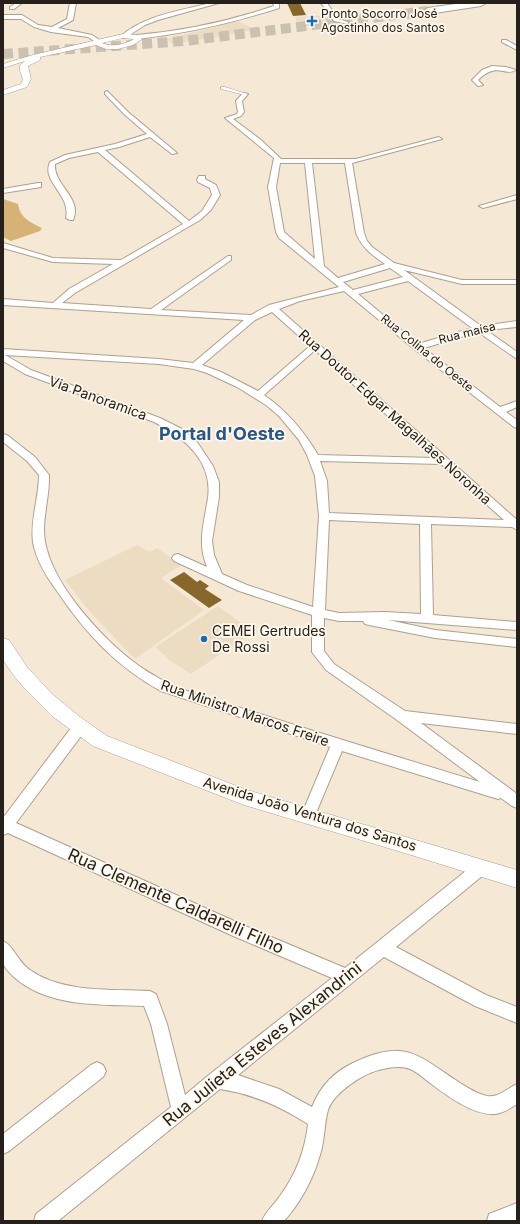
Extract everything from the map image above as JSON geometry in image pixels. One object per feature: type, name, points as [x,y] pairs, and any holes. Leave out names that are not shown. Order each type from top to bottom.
[{"type":"highway","points":[[428,11],[481,3]]},
{"type":"main road","name":"Avenida João Ventura dos Santos","points":[[4,648],[32,684],[79,728],[100,741],[244,797],[482,867],[517,879]]},
{"type":"street","points":[[12,8],[19,3]]},
{"type":"street","points":[[52,30],[70,20],[73,3]]},
{"type":"street","points":[[122,37],[143,24],[156,19],[216,3]]},
{"type":"street","points":[[324,3],[336,20],[346,23]]},
{"type":"street","points":[[3,17],[22,17],[36,26],[84,35],[111,38],[138,38],[204,27],[277,5]]},
{"type":"street","points":[[84,35],[95,38],[99,44]]},
{"type":"street","points":[[158,35],[163,42]]},
{"type":"street","points":[[3,93],[24,85],[27,79],[23,68],[24,65],[32,60],[99,44],[111,38]]},
{"type":"street","points":[[3,66],[28,57],[99,44],[126,45],[135,43],[138,38]]},
{"type":"street","points":[[504,41],[517,48]]},
{"type":"street","points":[[480,85],[475,80],[490,68],[494,67],[513,70]]},
{"type":"street","points":[[223,88],[245,94]]},
{"type":"street","points":[[107,93],[126,113],[174,153]]},
{"type":"street","points":[[245,94],[239,99],[241,112],[239,115],[228,118],[275,154],[278,161],[361,161],[439,139]]},
{"type":"street","points":[[70,218],[72,209],[53,176],[51,166],[52,163],[67,156],[117,146],[152,134]]},
{"type":"street","points":[[100,150],[188,224]]},
{"type":"street","points":[[308,160],[320,266]]},
{"type":"street","name":"Rua Colina do Oeste","points":[[278,161],[272,187],[280,232],[286,240],[517,425]]},
{"type":"street","points":[[348,161],[351,188],[361,237],[369,249],[477,329],[517,356]]},
{"type":"street","points":[[55,305],[72,290],[202,216],[216,195],[213,187],[201,180],[202,178]]},
{"type":"street","points":[[3,191],[38,185]]},
{"type":"street","points":[[483,206],[517,197]]},
{"type":"street","points":[[3,245],[34,256],[53,260],[122,262]]},
{"type":"street","points":[[152,312],[228,258]]},
{"type":"street","points":[[338,281],[392,265],[462,282],[517,282]]},
{"type":"street","points":[[195,366],[252,318],[272,307],[409,278]]},
{"type":"street","points":[[3,302],[252,318]]},
{"type":"street","name":"Rua Doutor Edgar Magalhães Noronha","points":[[272,307],[516,525]]},
{"type":"street","name":"Rua maísa","points":[[417,346],[477,329],[497,325],[517,324]]},
{"type":"street","points":[[259,395],[316,345]]},
{"type":"street","points":[[3,352],[158,362],[195,366],[238,383],[259,395],[287,418],[302,436],[315,458],[320,472],[324,516],[317,642],[318,652],[330,667],[402,716],[512,799]]},
{"type":"street","name":"Via Panoramica","points":[[3,357],[23,370],[157,420],[177,430],[190,442],[197,450],[213,480],[214,490],[207,531],[207,549],[217,577]]},
{"type":"street","points":[[499,411],[517,404]]},
{"type":"street","name":"Rua Ministro Marcos Freire","points":[[6,442],[31,459],[44,475],[38,541],[42,556],[53,577],[75,612],[94,633],[121,659],[148,679],[166,688],[512,799]]},
{"type":"street","points":[[315,458],[444,461]]},
{"type":"street","points":[[324,516],[516,525]]},
{"type":"street","points":[[425,520],[427,619]]},
{"type":"street","points":[[178,558],[243,588],[319,613],[339,617],[385,616],[517,626]]},
{"type":"street","points":[[350,616],[389,626],[434,634],[517,643]]},
{"type":"street","points":[[402,716],[517,729]]},
{"type":"street","points":[[4,827],[79,728]]},
{"type":"street","points":[[308,816],[338,744]]},
{"type":"street","name":"Rua Clemente Caldarelli Filho","points":[[4,827],[238,930],[347,976]]},
{"type":"street","name":"Rua Julieta Esteves Alexandrini","points":[[43,1221],[482,867]]},
{"type":"street","points":[[3,948],[13,965],[24,975],[46,987],[70,994],[150,999],[159,1024],[180,1109]]},
{"type":"street","points":[[383,948],[481,1001],[517,1015]]},
{"type":"street","points":[[271,1221],[294,1193],[307,1168],[314,1145],[317,1120],[323,1102],[345,1076],[374,1063],[391,1059],[402,1059],[419,1065],[476,1101],[486,1105],[496,1105],[517,1093]]},
{"type":"street","points":[[3,1145],[97,1071]]},
{"type":"street","points":[[216,1080],[244,1084],[290,1102],[317,1120]]},
{"type":"street","points":[[496,1221],[517,1212]]},
{"type":"shaded area","name":"Pronto Socorro José Agostinho dos Santos","points":[[322,16],[326,18],[330,24],[299,27],[295,17]]},
{"type":"shaded area","points":[[238,21],[252,28],[252,30],[172,44],[167,39]]},
{"type":"shaded area","points":[[3,199],[18,204],[23,216],[42,228],[40,231],[11,241],[3,237]]},
{"type":"shaded area","points":[[137,545],[150,552],[157,548],[182,565],[161,578],[204,610],[135,659],[91,613],[65,580]]},
{"type":"shaded area","name":"CEMEI Gertrudes De Rossi","points":[[218,606],[253,632],[191,674],[172,662],[155,647]]},
{"type":"building","points":[[287,3],[300,3],[306,15],[293,16]]},
{"type":"building","points":[[184,572],[197,582],[200,580],[209,586],[205,589],[222,600],[209,608],[170,580]]},
{"type":"tunnel","points":[[3,54],[184,41],[428,11]]},
{"type":"place","name":"Pronto Socorro José Agostinho dos Santos","points":[[312,21]]},
{"type":"place","name":"CEMEI Gertrudes De Rossi","points":[[204,639]]},
{"type":"district","name":"Portal d'Oeste","points":[[222,434]]}]
